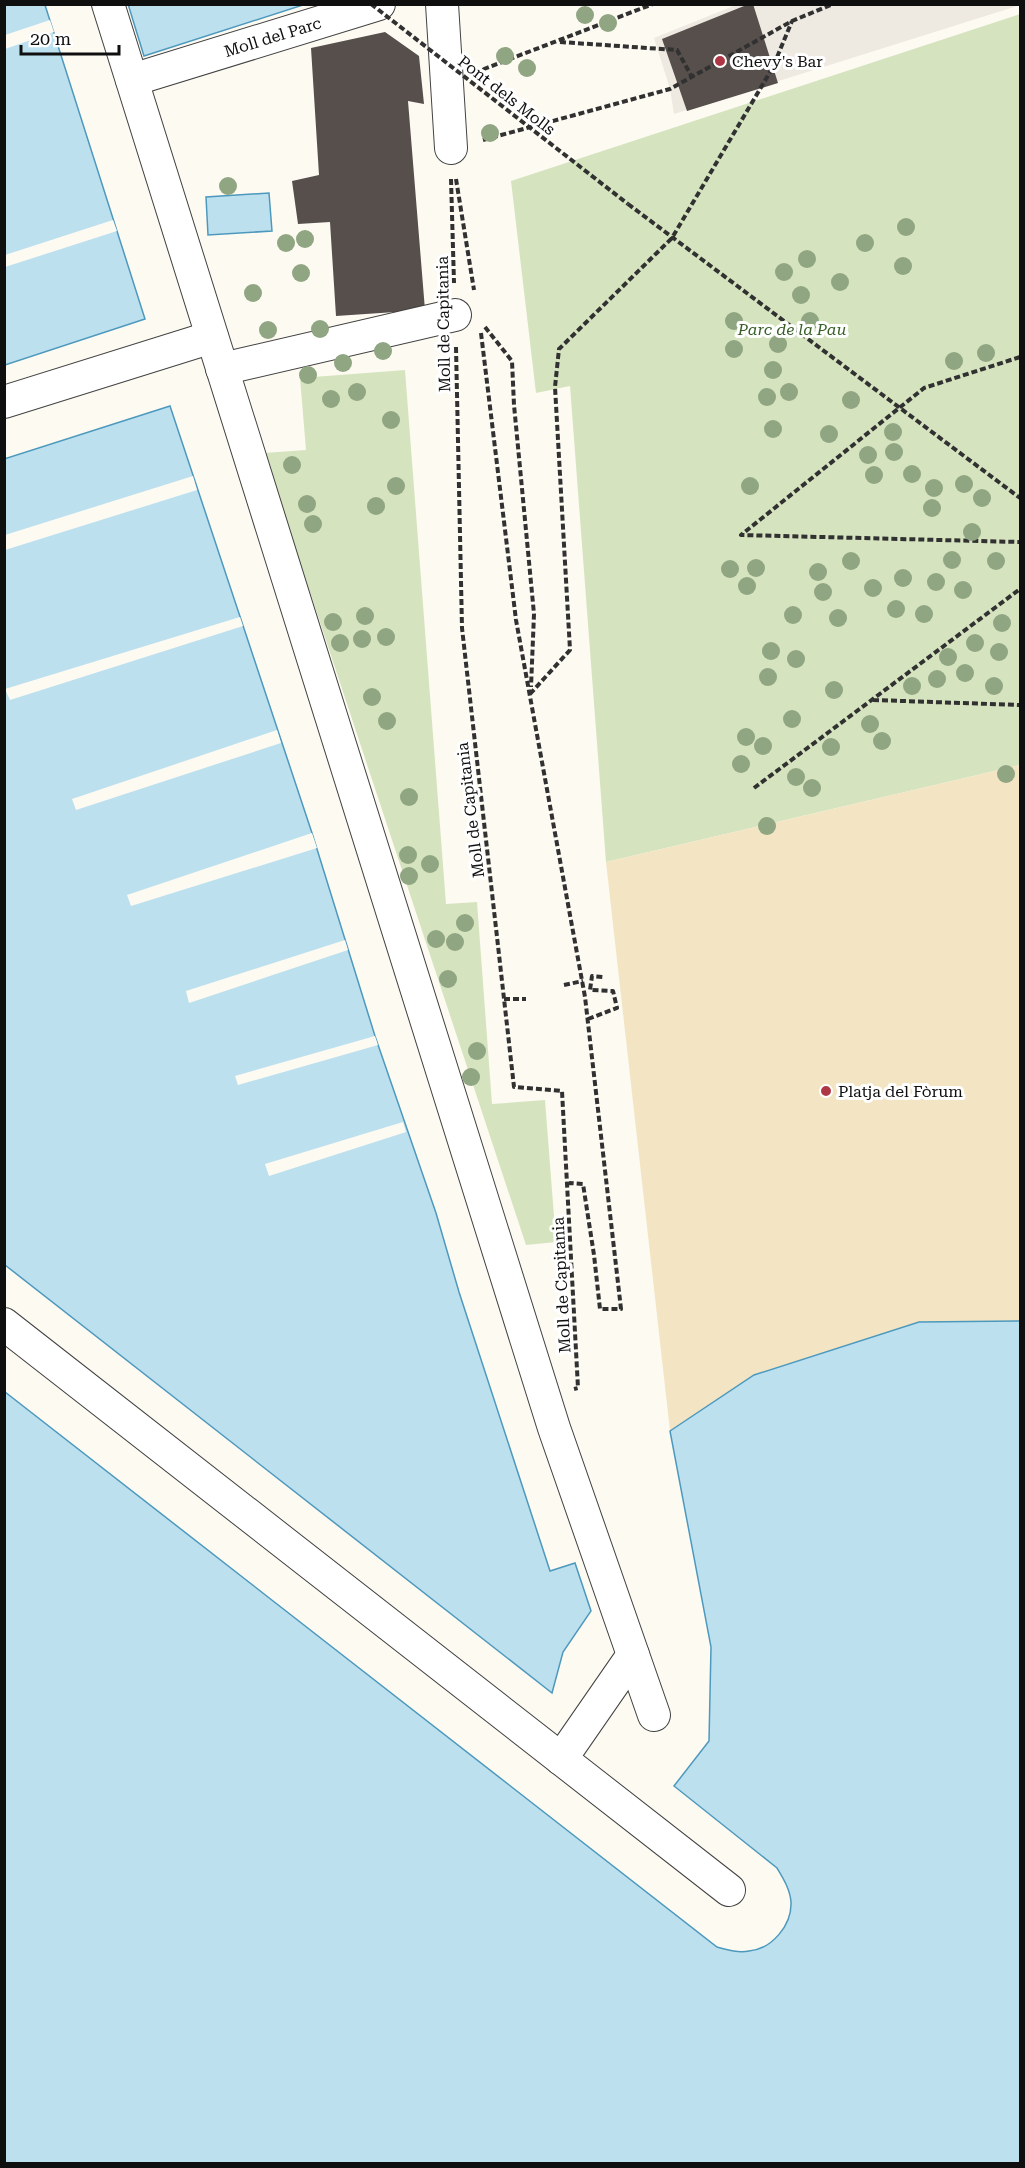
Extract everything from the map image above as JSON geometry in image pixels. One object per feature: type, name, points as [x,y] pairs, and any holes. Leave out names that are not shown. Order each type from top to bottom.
[{"type":"lane","points":[[108,4],[544,1395],[654,1715]]},
{"type":"lane","name":"Moll del Parc","points":[[132,80],[379,4]]},
{"type":"lane","points":[[442,4],[451,148]]},
{"type":"lane","points":[[222,369],[470,311]]},
{"type":"lane","points":[[4,402],[212,337]]},
{"type":"lane","points":[[4,1324],[729,1890]]},
{"type":"lane","points":[[561,1759],[633,1655]]},
{"type":"path","name":"Pont dels Molls","points":[[371,4],[672,238],[1020,498]]},
{"type":"path","points":[[484,69],[653,4]]},
{"type":"path","points":[[451,148],[670,89],[792,21],[833,4]]},
{"type":"path","points":[[530,695],[570,650],[555,387],[559,349],[672,238],[773,67],[792,21]]},
{"type":"path","points":[[556,41],[677,50],[692,77]]},
{"type":"path","name":"Moll de Capitania","points":[[451,148],[470,311],[516,620],[583,981],[621,1309],[600,1309],[583,1184],[569,1183]]},
{"type":"path","name":"Moll de Capitania","points":[[451,148],[470,311],[462,628],[514,1087],[562,1091],[569,1183],[578,1388],[544,1395]]},
{"type":"path","name":"Moll de Capitania","points":[[470,311],[512,361],[514,405],[534,614],[530,695]]},
{"type":"path","points":[[1020,357],[924,388],[741,535],[1020,542]]},
{"type":"path","points":[[754,788],[1020,589]]},
{"type":"path","points":[[872,700],[1020,705]]},
{"type":"path","points":[[588,1019],[617,1008],[613,991],[590,990],[592,976],[603,976]]},
{"type":"path","points":[[564,985],[583,981]]},
{"type":"path","points":[[504,999],[526,999]]},
{"type":"green space","name":"Parc de la Pau","points":[[1020,14],[1020,765],[606,862],[570,386],[536,393],[511,181]]},
{"type":"green space","points":[[405,370],[446,904],[477,902],[492,1104],[545,1100],[556,1242],[526,1245],[264,453],[306,450],[300,378]]},
{"type":"sand","name":"Platja del Fòrum","points":[[1020,765],[1020,1321],[919,1322],[754,1375],[670,1431],[606,862]]},
{"type":"shaded area","points":[[736,5],[1020,5],[674,114],[670,89],[654,38]]},
{"type":"water","points":[[128,4],[303,4],[303,5],[144,56]]},
{"type":"water","points":[[4,5],[45,5],[145,319],[5,365]]},
{"type":"water","points":[[269,193],[272,231],[208,235],[206,197]]},
{"type":"water","points":[[170,406],[312,833],[375,1036],[436,1213],[459,1292],[550,1571],[575,1563],[591,1611],[563,1652],[552,1693],[5,1265],[4,459]]},
{"type":"water","points":[[1020,1321],[1020,2163],[5,2163],[5,1392],[717,1947],[745,1952],[773,1941],[788,1919],[791,1902],[786,1884],[777,1868],[674,1786],[709,1741],[711,1647],[670,1431],[754,1375],[919,1322]]},
{"type":"pier","points":[[50,20],[54,32],[5,49],[5,35]]},
{"type":"pier","points":[[113,220],[117,231],[5,267],[5,255]]},
{"type":"pier","points":[[193,476],[197,490],[5,550],[5,535]]},
{"type":"pier","points":[[240,617],[243,626],[10,700],[5,689]]},
{"type":"pier","points":[[277,730],[281,743],[76,810],[72,799]]},
{"type":"pier","points":[[312,833],[317,848],[131,906],[127,895]]},
{"type":"pier","points":[[345,940],[348,950],[189,1003],[186,991]]},
{"type":"pier","points":[[375,1036],[378,1045],[238,1085],[235,1076]]},
{"type":"pier","points":[[403,1122],[406,1132],[269,1176],[265,1164]]},
{"type":"building","name":"Chevy's Bar","points":[[753,4],[778,83],[687,111],[662,39]]},
{"type":"building","points":[[385,32],[419,56],[424,104],[408,101],[425,310],[336,316],[330,222],[298,224],[292,181],[319,175],[311,48]]},
{"type":"place","name":"Chevy's Bar","points":[[720,61]]},
{"type":"place","name":"Platja del Fòrum","points":[[826,1091]]}]
